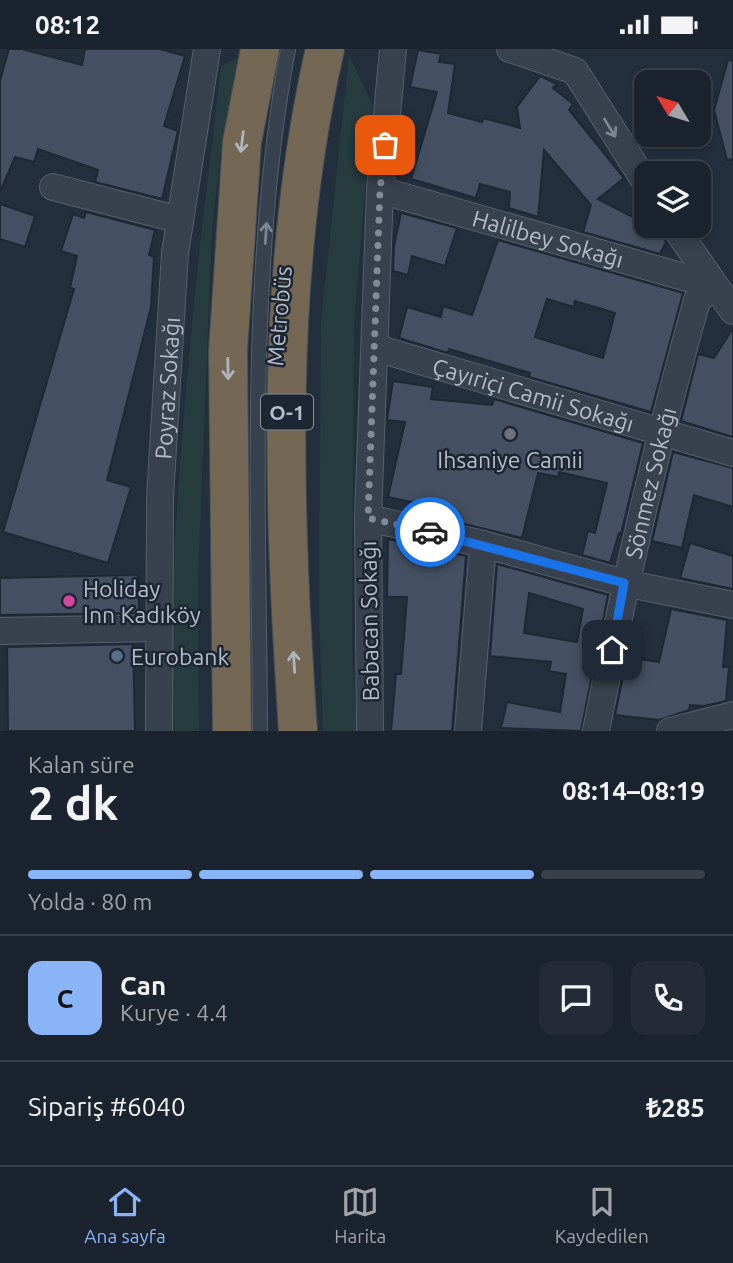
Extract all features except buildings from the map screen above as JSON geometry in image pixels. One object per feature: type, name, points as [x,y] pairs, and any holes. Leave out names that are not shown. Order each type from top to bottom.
[{"type":"highway","name":"O-1","points":[[232,731],[228,351],[242,142],[290,70]]},
{"type":"highway","name":"O-1","points":[[290,70],[298,215],[287,379],[287,553],[298,731]]},
{"type":"highway","points":[[211,731],[213,634],[229,522]]},
{"type":"street","name":"Poyraz Sokağı","points":[[159,731],[160,496],[175,253],[207,49]]},
{"type":"street","name":"Babacan Sokağı","points":[[370,731],[368,518],[380,190],[393,49]]},
{"type":"street","points":[[510,49],[575,71],[634,164]]},
{"type":"street","points":[[53,187],[180,220]]},
{"type":"street","name":"Halilbey Sokağı","points":[[380,190],[715,286]]},
{"type":"street","points":[[682,238],[733,311]]},
{"type":"street","name":"Sönmez Sokağı","points":[[596,731],[624,583],[661,430],[697,300],[715,286]]},
{"type":"street","name":"Çayıriçi Camii Sokağı","points":[[376,348],[733,453]]},
{"type":"street","points":[[368,518],[484,544],[624,583],[733,605]]},
{"type":"street","points":[[468,731],[484,544]]},
{"type":"street","points":[[0,631],[158,628]]},
{"type":"street","points":[[670,731],[733,715]]},
{"type":"lane","name":"Metrobüs","points":[[260,669],[290,70],[288,49]]},
{"type":"lane","name":"Metrobüs","points":[[260,731],[257,376],[271,165],[290,70],[311,49]]},
{"type":"green space","points":[[349,55],[372,104],[354,328],[352,652],[357,731],[323,731],[319,609],[321,322]]},
{"type":"green space","points":[[240,57],[220,159],[212,230],[198,574],[199,731],[173,731],[171,597],[195,289],[221,66]]},
{"type":"way so far","points":[[385,145],[380,190],[368,518],[430,532]]},
{"type":"place","name":"Ihsaniye Camii","points":[[510,434]]},
{"type":"place","name":"Holiday Inn Kadıköy","points":[[69,601]]},
{"type":"place","name":"Eurobank","points":[[117,656]]},
{"type":"route","points":[[430,532],[484,544],[624,583],[612,650]]}]
